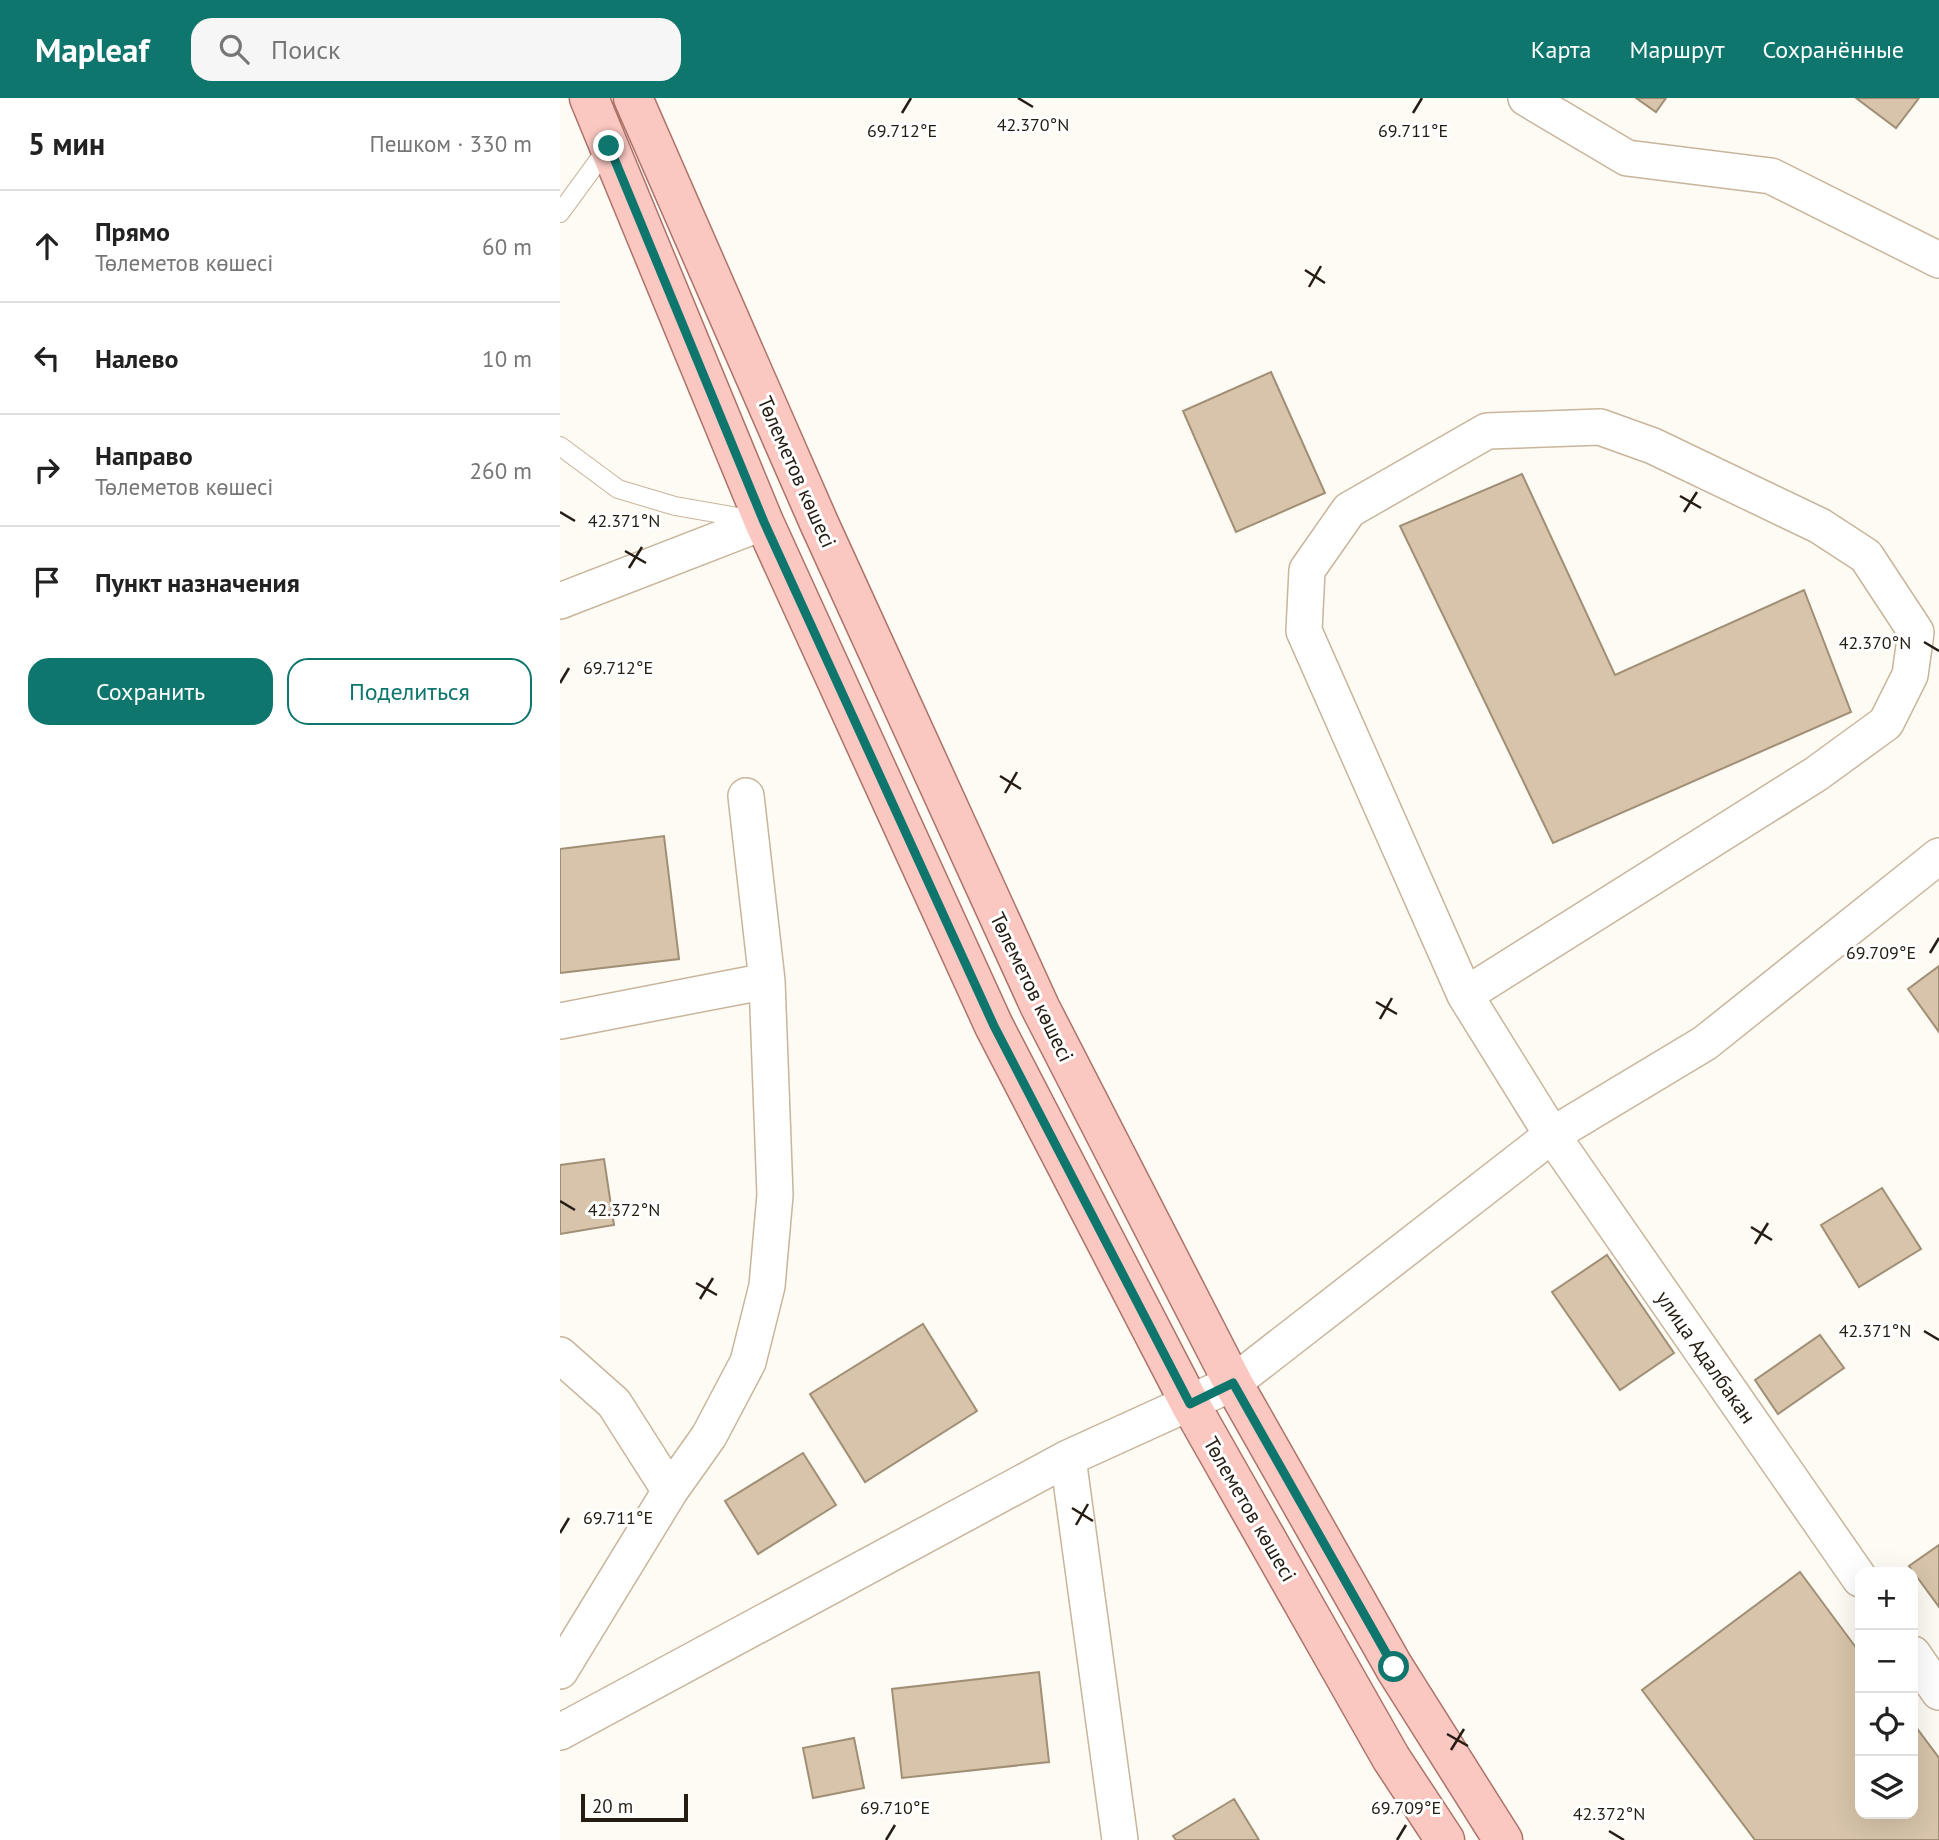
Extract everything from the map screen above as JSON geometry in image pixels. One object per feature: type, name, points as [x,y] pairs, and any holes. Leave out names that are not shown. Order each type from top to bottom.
[{"type":"main road","name":"Төлеметов көшесі","points":[[589,98],[764,522],[994,1026],[1190,1404],[1391,1758],[1445,1840]]},
{"type":"main road","name":"Төлеметов көшесі","points":[[633,98],[813,510],[1040,1007],[1233,1383],[1394,1667],[1503,1840]]},
{"type":"street","points":[[1526,98],[1626,159],[1771,176],[1939,260]]},
{"type":"street","name":"улица Адалбакан","points":[[1465,995],[1816,774],[1886,723],[1910,675],[1916,632],[1866,556],[1819,526],[1653,446],[1600,426],[1487,431],[1349,510],[1307,570],[1304,631],[1465,995],[1552,1135],[1855,1572]]},
{"type":"street","points":[[560,601],[764,522]]},
{"type":"street","points":[[560,1671],[670,1490],[709,1436],[748,1362],[767,1286],[775,1195],[766,981],[746,796]]},
{"type":"street","points":[[560,1732],[1068,1458],[1233,1383],[1552,1135],[1705,1042],[1939,856]]},
{"type":"street","points":[[560,1021],[766,981]]},
{"type":"street","points":[[560,1355],[614,1403],[670,1490]]},
{"type":"street","points":[[1068,1458],[1120,1840]]},
{"type":"street","points":[[1918,1661],[1939,1692]]},
{"type":"lane","points":[[560,213],[609,146]]},
{"type":"lane","points":[[560,446],[618,489],[675,506],[764,522]]},
{"type":"building","points":[[1636,98],[1666,98],[1656,112]]},
{"type":"building","points":[[1856,98],[1919,98],[1896,128]]},
{"type":"building","points":[[1271,372],[1325,493],[1236,532],[1183,411]]},
{"type":"building","points":[[1522,474],[1615,675],[1804,590],[1851,712],[1553,843],[1400,526]]},
{"type":"building","points":[[664,836],[679,959],[560,973],[560,849]]},
{"type":"building","points":[[1939,966],[1939,1032],[1908,989]]},
{"type":"building","points":[[604,1159],[614,1225],[560,1234],[560,1165]]},
{"type":"building","points":[[1882,1188],[1921,1249],[1859,1287],[1821,1225]]},
{"type":"building","points":[[1607,1255],[1674,1353],[1620,1390],[1552,1292]]},
{"type":"building","points":[[923,1324],[977,1411],[865,1482],[810,1394]]},
{"type":"building","points":[[1820,1335],[1844,1368],[1778,1414],[1755,1380]]},
{"type":"building","points":[[803,1453],[836,1505],[758,1554],[725,1501]]},
{"type":"building","points":[[1939,1545],[1939,1607],[1918,1578],[1918,1567],[1909,1566]]},
{"type":"building","points":[[1800,1572],[1855,1646],[1855,1819],[1918,1819],[1918,1730],[1939,1758],[1939,1840],[1755,1840],[1642,1690]]},
{"type":"building","points":[[1039,1672],[1049,1762],[902,1778],[892,1689]]},
{"type":"building","points":[[854,1738],[864,1788],[813,1798],[803,1748]]},
{"type":"building","points":[[1234,1799],[1259,1840],[1176,1840],[1173,1836]]},
{"type":"route","points":[[609,146],[764,522],[994,1026],[1190,1404],[1233,1383],[1394,1667]]}]
